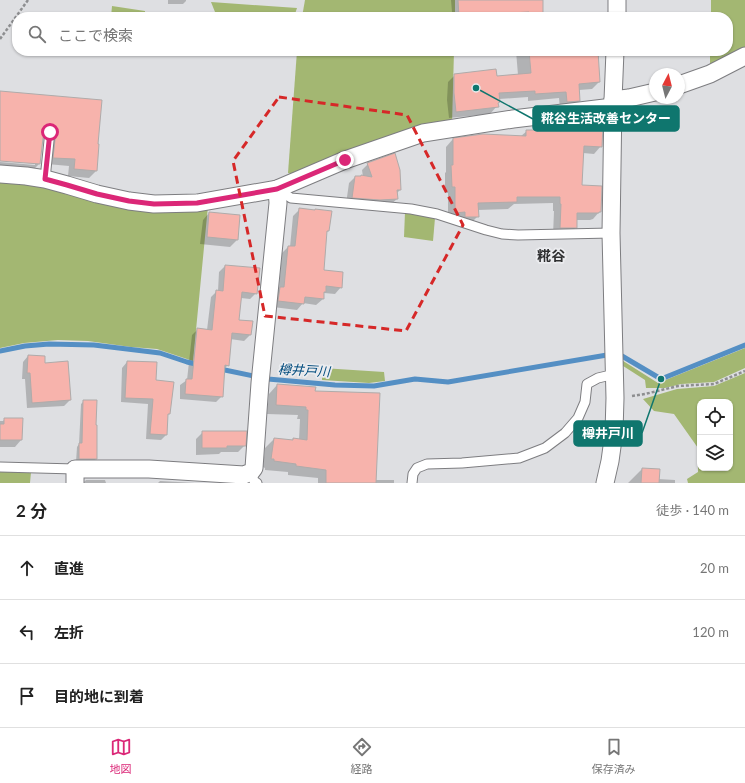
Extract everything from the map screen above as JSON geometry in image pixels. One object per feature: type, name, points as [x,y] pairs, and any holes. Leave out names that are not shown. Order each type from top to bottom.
[{"type":"street","points":[[617,12],[618,0]]},
{"type":"street","points":[[605,483],[614,432],[616,398],[611,233],[615,56]]},
{"type":"street","points":[[685,83],[710,74],[745,56]]},
{"type":"street","points":[[0,174],[45,179],[97,194],[129,201],[154,204],[197,203],[277,189],[345,160],[422,133],[613,103],[649,93]]},
{"type":"street","points":[[75,476],[149,469],[244,475],[254,478],[261,378],[278,203],[277,189]]},
{"type":"lane","points":[[45,179],[50,132]]},
{"type":"lane","points":[[277,189],[291,198],[411,209],[437,214],[502,234],[611,233]]},
{"type":"lane","points":[[412,483],[413,474],[417,468],[427,464],[462,463],[519,458],[545,448],[565,433],[578,418],[584,402],[588,384],[598,378],[615,374]]},
{"type":"lane","points":[[0,467],[75,476]]},
{"type":"path","points":[[19,12],[28,0]]},
{"type":"path","points":[[0,39],[12,22]]},
{"type":"path","points":[[616,398],[645,394],[678,386],[714,384],[745,371]]},
{"type":"highlighted area","points":[[279,97],[407,115],[463,225],[406,331],[265,316],[233,161]]},
{"type":"green space","points":[[305,0],[455,0],[455,12],[303,12]]},
{"type":"green space","points":[[711,0],[745,0],[745,50],[710,69],[710,56],[733,56],[733,12],[711,12]]},
{"type":"green space","points":[[211,2],[297,8],[296,12],[215,12]]},
{"type":"green space","points":[[112,6],[145,11],[145,12],[111,12]]},
{"type":"green space","points":[[297,56],[454,56],[452,124],[297,176],[288,173]]},
{"type":"green space","points":[[0,179],[208,206],[193,361],[157,349],[88,341],[58,340],[24,343],[0,348]]},
{"type":"green space","points":[[405,212],[435,218],[433,241],[404,237]]},
{"type":"green space","points":[[745,348],[745,368],[714,382],[681,384],[665,388],[646,388],[645,380],[620,364],[620,359],[658,383]]},
{"type":"green space","points":[[322,368],[384,372],[385,381],[369,383],[322,380]]},
{"type":"green space","points":[[745,373],[745,483],[688,483],[687,479],[698,471],[733,471],[733,399],[697,399],[697,447],[674,414],[654,411],[643,399],[677,389],[714,386]]},
{"type":"green space","points":[[0,472],[31,472],[30,483],[0,483]]},
{"type":"building","points":[[458,0],[543,0],[543,12],[459,12]]},
{"type":"building","points":[[529,56],[598,56],[600,82],[579,84],[580,101],[567,102],[566,92],[535,94],[535,91],[499,93],[499,107],[456,112],[454,74],[496,69],[497,76],[531,73]]},
{"type":"building","points":[[0,91],[102,100],[97,171],[74,169],[75,159],[53,158],[56,131],[54,126],[51,125],[47,126],[44,130],[40,164],[0,161]]},
{"type":"building","points":[[580,121],[580,124],[603,125],[602,147],[584,146],[582,185],[602,186],[601,212],[577,213],[577,228],[560,228],[560,197],[517,197],[517,202],[478,203],[479,217],[465,217],[465,212],[455,213],[455,187],[452,187],[451,165],[453,165],[453,138],[483,134],[526,136],[526,130],[561,130],[561,123]]},
{"type":"building","points":[[395,153],[400,170],[401,190],[397,190],[398,199],[380,200],[352,198],[355,176],[361,175],[372,177],[367,163]]},
{"type":"building","points":[[299,208],[332,211],[329,231],[327,231],[324,270],[343,272],[342,288],[326,286],[324,299],[305,297],[304,304],[278,301],[280,287],[284,287],[288,246],[295,246]]},
{"type":"building","points":[[209,212],[240,215],[238,240],[207,237]]},
{"type":"building","points":[[225,265],[260,268],[257,294],[242,292],[239,320],[253,321],[251,335],[232,333],[229,366],[225,365],[223,397],[185,394],[186,379],[192,379],[197,328],[212,330],[216,290],[223,291]]},
{"type":"building","points":[[28,355],[45,356],[45,363],[68,361],[71,400],[32,403],[30,373],[27,373]]},
{"type":"building","points":[[127,361],[157,362],[156,380],[174,382],[170,414],[168,414],[167,435],[150,434],[153,399],[125,398]]},
{"type":"building","points":[[277,384],[316,387],[315,391],[380,393],[376,483],[326,483],[326,470],[296,466],[296,464],[274,461],[274,459],[271,459],[274,438],[307,440],[308,410],[306,410],[306,407],[276,405]]},
{"type":"building","points":[[83,400],[97,400],[97,459],[79,459],[79,443],[82,443]]},
{"type":"building","points":[[4,418],[23,418],[22,440],[0,440],[0,424],[4,424]]},
{"type":"building","points":[[202,431],[247,431],[246,446],[202,448]]},
{"type":"building","points":[[642,468],[660,469],[659,483],[641,483]]},
{"type":"waterway","name":"樽井戸川","points":[[0,351],[25,346],[49,344],[94,345],[160,353],[200,365]]},
{"type":"waterway","name":"樽井戸川","points":[[622,356],[661,379],[745,345]]},
{"type":"waterway","name":"樽井戸川","points":[[220,369],[268,379],[335,385],[374,386],[415,379],[448,382],[607,355]]},
{"type":"place","name":"糀谷生活改善センター","points":[[476,88]]},
{"type":"place","name":"樽井戸川","points":[[661,379]]},
{"type":"district","name":"糀谷","points":[[551,255]]},
{"type":"route","points":[[50,132],[45,179],[97,194],[129,201],[154,204],[197,203],[277,189],[345,160]]}]
